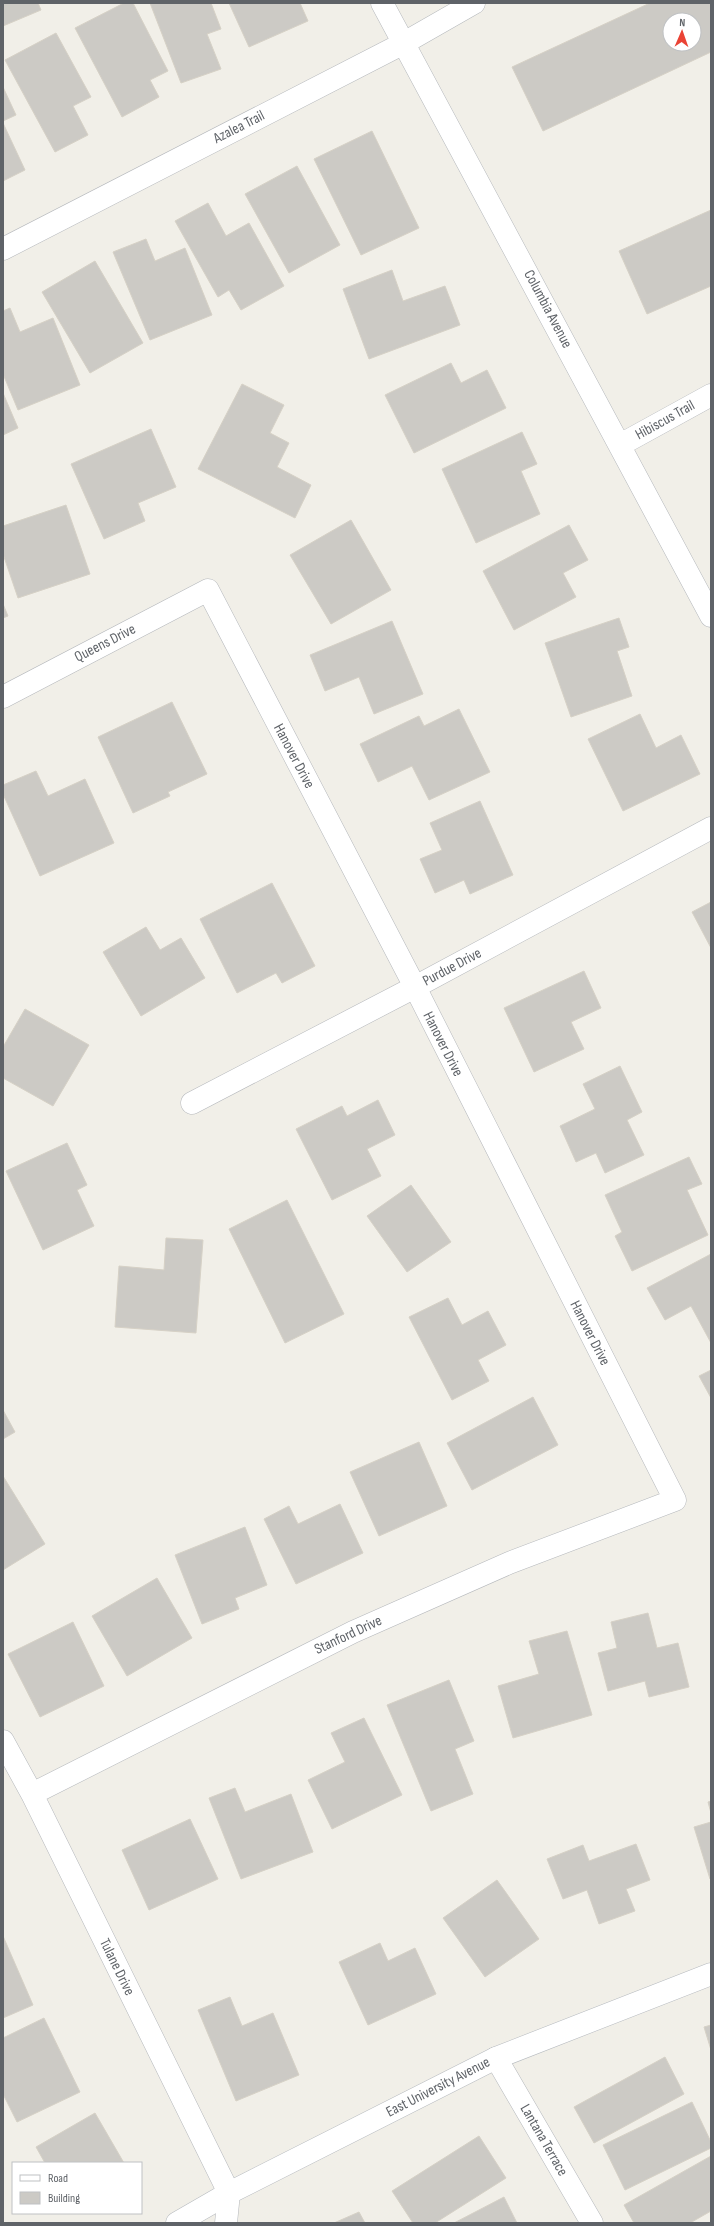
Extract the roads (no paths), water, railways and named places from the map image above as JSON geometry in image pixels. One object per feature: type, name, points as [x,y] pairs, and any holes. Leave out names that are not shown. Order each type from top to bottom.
[{"type":"street","name":"Columbia Avenue","points":[[382,3],[711,616]]},
{"type":"street","name":"Azalea Trail","points":[[3,249],[404,43],[474,3]]},
{"type":"street","name":"Hibiscus Trail","points":[[620,445],[711,395]]},
{"type":"street","name":"Queens Drive","points":[[3,697],[208,590]]},
{"type":"street","name":"Hanover Drive","points":[[208,590],[415,987],[675,1500]]},
{"type":"street","name":"Purdue Drive","points":[[192,1103],[415,987],[711,828]]},
{"type":"street","name":"Stanford Drive","points":[[32,1794],[353,1632],[509,1563],[675,1500]]},
{"type":"street","name":"Tulane Drive","points":[[3,1741],[32,1794],[229,2193]]},
{"type":"street","name":"East University Avenue","points":[[177,2223],[229,2193],[496,2058],[711,1974]]},
{"type":"street","name":"Lantana Terrace","points":[[496,2058],[592,2223]]},
{"type":"street","points":[[226,2223],[229,2193]]}]
